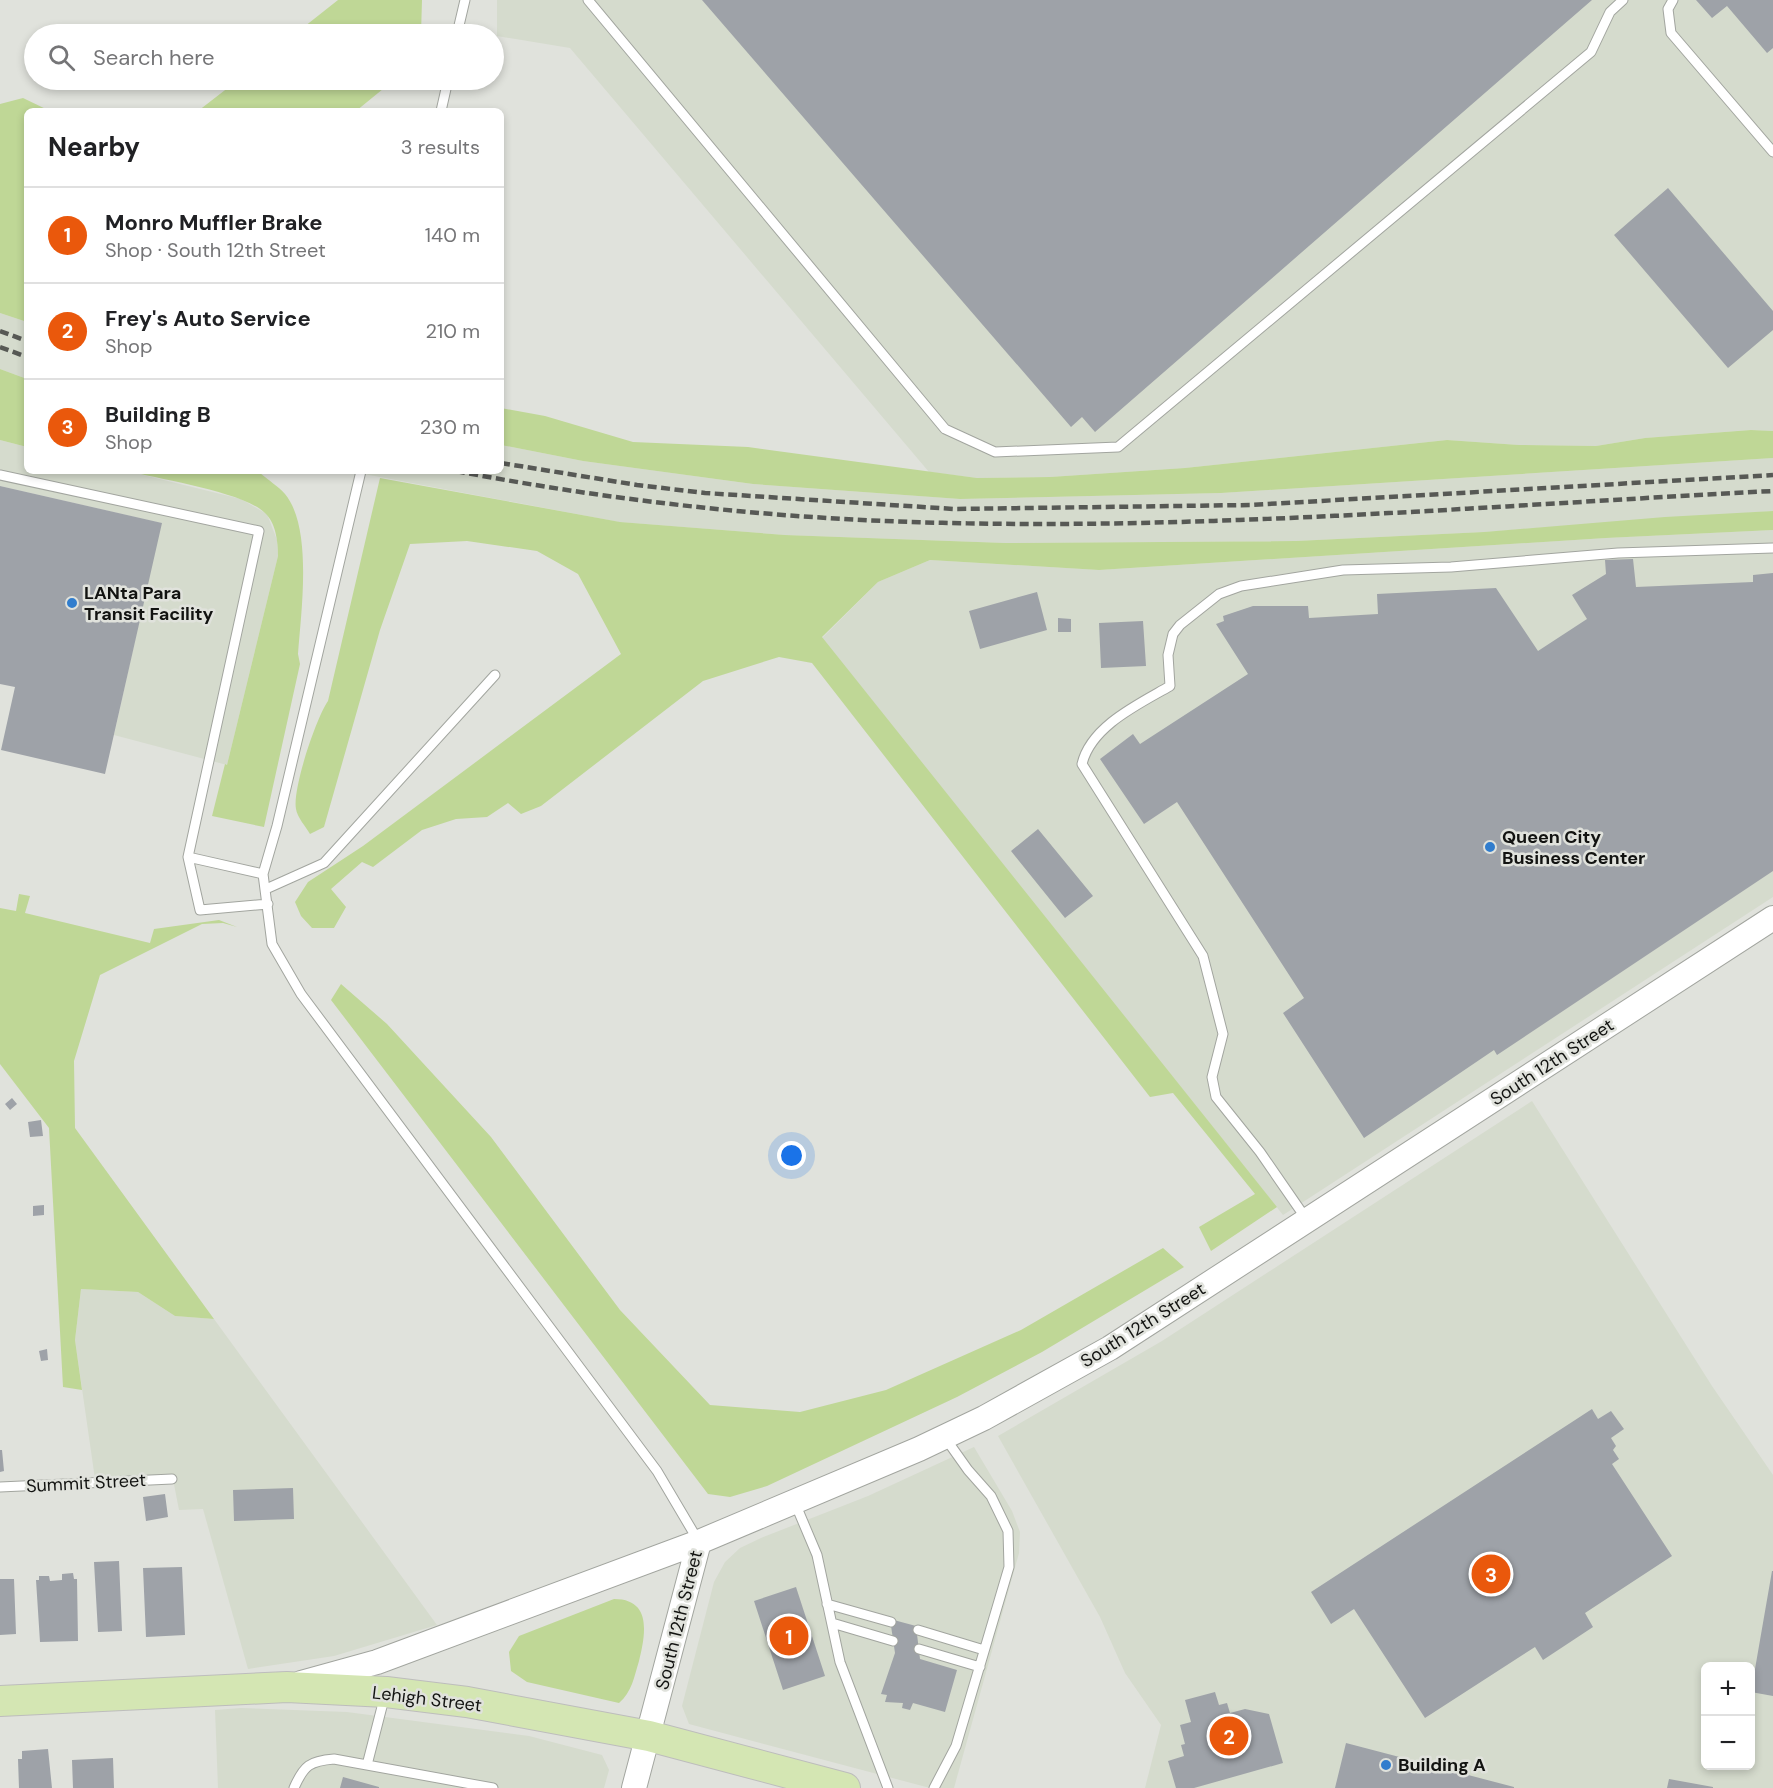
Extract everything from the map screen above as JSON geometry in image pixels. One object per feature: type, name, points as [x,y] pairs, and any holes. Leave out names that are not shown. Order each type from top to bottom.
[{"type":"main road","name":"Lehigh Street","points":[[0,1701],[287,1687],[386,1692],[467,1702],[650,1736],[845,1788]]},
{"type":"street","name":"South 12th Street","points":[[634,1788],[650,1736],[699,1542],[795,1503],[945,1437],[1110,1348],[1773,918]]},
{"type":"street","points":[[287,1687],[377,1662],[699,1542]]},
{"type":"lane","points":[[459,24],[465,0]]},
{"type":"lane","points":[[588,0],[945,429],[995,452],[1118,447],[1591,52],[1610,12],[1623,0]]},
{"type":"lane","points":[[1673,0],[1668,9],[1671,33],[1773,152]]},
{"type":"lane","points":[[442,108],[445,90]]},
{"type":"lane","points":[[361,474],[277,826],[263,874],[272,944],[301,994],[657,1471],[699,1542]]},
{"type":"lane","points":[[0,475],[259,531],[188,857],[200,910],[268,904]]},
{"type":"lane","points":[[1308,1221],[1260,1152],[1216,1097],[1212,1077],[1223,1034],[1203,956],[1082,764],[1085,750],[1105,728],[1170,686],[1168,655],[1173,634],[1180,625],[1219,594],[1241,586],[1343,570],[1451,567],[1618,554],[1773,548]]},
{"type":"lane","points":[[266,889],[324,863],[495,675]]},
{"type":"lane","points":[[188,857],[263,874]]},
{"type":"lane","points":[[934,1788],[956,1746],[1009,1567],[1008,1531],[992,1496],[968,1470],[945,1437]]},
{"type":"lane","name":"Summit Street","points":[[0,1487],[172,1479]]},
{"type":"lane","points":[[795,1503],[816,1555],[840,1662],[888,1788]]},
{"type":"lane","points":[[827,1604],[891,1622]]},
{"type":"lane","points":[[832,1623],[893,1641]]},
{"type":"lane","points":[[918,1630],[984,1650]]},
{"type":"lane","points":[[919,1648],[980,1667]]},
{"type":"lane","points":[[367,1765],[386,1692]]},
{"type":"lane","points":[[294,1788],[300,1774],[313,1761],[334,1759],[493,1788]]},
{"type":"shaded area","points":[[497,0],[1773,0],[1773,431],[1750,430],[1645,438],[1596,446],[1519,445],[1447,440],[1185,468],[1050,477],[977,478],[929,472],[570,48],[504,37],[504,24],[497,24]]},
{"type":"shaded area","points":[[0,313],[24,321],[24,378],[0,369]]},
{"type":"shaded area","points":[[0,440],[24,446],[24,474],[139,474],[241,499],[267,514],[277,540],[278,556],[227,765],[114,735],[161,523],[0,486]]},
{"type":"shaded area","points":[[504,446],[583,461],[753,484],[960,499],[1221,493],[1773,458],[1773,511],[1484,532],[1296,541],[1005,543],[785,535],[619,522],[364,474],[504,474]]},
{"type":"shaded area","points":[[1773,530],[1773,897],[1283,1215],[822,638],[878,582],[930,560],[1099,570],[1606,538]]},
{"type":"shaded area","points":[[1532,1101],[1712,1386],[1773,1475],[1773,1788],[1145,1788],[1161,1725],[1125,1673],[1100,1617],[998,1436],[1162,1341]]},
{"type":"shaded area","points":[[81,1289],[138,1292],[175,1316],[214,1319],[437,1625],[334,1656],[248,1669],[203,1509],[179,1510],[172,1474],[95,1479],[75,1340]]},
{"type":"shaded area","points":[[974,1447],[1012,1511],[1020,1532],[1019,1553],[954,1788],[930,1788],[689,1724],[682,1706],[714,1582],[725,1562],[740,1548],[761,1538],[868,1496]]},
{"type":"shaded area","points":[[241,1708],[347,1712],[529,1736],[602,1755],[609,1770],[604,1788],[218,1788],[215,1710]]},
{"type":"green space","points":[[338,0],[422,0],[421,24],[308,24]]},
{"type":"green space","points":[[225,90],[382,90],[360,108],[202,108]]},
{"type":"green space","points":[[23,98],[44,108],[24,108],[24,321],[0,313],[0,104]]},
{"type":"green space","points":[[0,369],[24,378],[24,446],[0,440]]},
{"type":"green space","points":[[504,409],[545,416],[633,442],[748,447],[977,478],[1050,477],[1185,468],[1447,440],[1519,445],[1596,446],[1645,438],[1751,430],[1773,431],[1773,458],[1221,493],[960,499],[753,484],[583,461],[504,446]]},
{"type":"green space","points":[[141,474],[261,474],[285,494],[294,509],[299,527],[303,571],[298,654],[300,664],[264,827],[212,816],[225,764],[227,765],[278,556],[277,539],[269,517],[254,505],[200,487]]},
{"type":"green space","points":[[380,478],[620,522],[785,535],[1005,543],[1296,541],[1484,532],[1665,517],[1773,511],[1773,530],[1606,538],[1099,570],[930,560],[878,582],[822,637],[1277,1207],[1211,1251],[1199,1227],[1255,1194],[1173,1093],[1150,1097],[812,663],[779,657],[703,681],[541,806],[521,814],[508,803],[487,817],[456,819],[422,830],[373,867],[362,862],[331,889],[346,907],[334,928],[312,928],[301,916],[295,902],[308,882],[363,846],[621,654],[578,574],[537,551],[467,541],[410,544],[380,630],[324,827],[310,834],[296,809],[298,786],[312,738],[328,701]]},
{"type":"green space","points":[[19,894],[30,896],[25,913],[150,943],[154,929],[219,920],[237,927],[223,923],[202,924],[100,975],[74,1061],[75,1128],[214,1319],[175,1316],[138,1292],[81,1289],[75,1340],[82,1390],[63,1387],[49,1128],[0,1064],[0,908],[16,911]]},
{"type":"green space","points":[[341,984],[387,1024],[491,1137],[620,1310],[710,1405],[800,1412],[886,1390],[1021,1330],[1163,1248],[1184,1267],[1042,1352],[957,1397],[767,1486],[730,1497],[708,1494],[331,1000]]},
{"type":"green space","points":[[614,1599],[635,1605],[641,1612],[644,1630],[634,1678],[627,1694],[619,1703],[527,1682],[511,1671],[509,1652],[519,1636]]},
{"type":"building","points":[[702,0],[1592,0],[1095,432],[1082,417],[1071,427]]},
{"type":"building","points":[[1696,0],[1773,0],[1773,48],[1767,53],[1727,6],[1712,18]]},
{"type":"building","points":[[1668,188],[1773,311],[1773,330],[1728,368],[1614,235]]},
{"type":"building","name":"LANta Para Transit Facility","points":[[0,486],[162,523],[105,774],[1,750],[15,687],[0,684]]},
{"type":"building","name":"Queen City Business Center","points":[[1633,559],[1636,587],[1753,582],[1753,575],[1773,573],[1773,871],[1497,1055],[1494,1050],[1364,1138],[1283,1013],[1304,998],[1177,802],[1144,824],[1100,759],[1133,734],[1140,744],[1248,674],[1216,624],[1224,621],[1223,616],[1253,606],[1308,606],[1309,618],[1378,614],[1377,594],[1496,588],[1538,651],[1587,619],[1572,595],[1606,574],[1605,560]]},
{"type":"building","points":[[1037,592],[1047,630],[980,649],[969,611]]},
{"type":"building","points":[[1058,618],[1071,619],[1071,632],[1058,632]]},
{"type":"building","points":[[1143,621],[1146,666],[1101,668],[1099,623]]},
{"type":"building","points":[[1038,829],[1093,896],[1065,918],[1011,851]]},
{"type":"building","points":[[12,1098],[17,1104],[10,1110],[5,1104]]},
{"type":"building","points":[[41,1120],[43,1136],[30,1137],[28,1122]]},
{"type":"building","points":[[44,1205],[44,1215],[33,1216],[33,1206]]},
{"type":"building","points":[[47,1349],[48,1360],[41,1361],[39,1351]]},
{"type":"building","points":[[1592,1409],[1598,1419],[1611,1411],[1624,1429],[1611,1438],[1616,1446],[1613,1450],[1619,1459],[1612,1464],[1672,1556],[1585,1613],[1593,1627],[1543,1660],[1535,1647],[1425,1718],[1354,1609],[1331,1624],[1311,1592]]},
{"type":"building","points":[[0,1450],[2,1450],[4,1471],[0,1472]]},
{"type":"building","points":[[293,1488],[294,1519],[234,1521],[233,1490]]},
{"type":"building","points":[[165,1494],[168,1517],[146,1521],[143,1497]]},
{"type":"building","points":[[119,1561],[122,1631],[98,1632],[94,1562]]},
{"type":"building","points":[[182,1567],[185,1635],[146,1637],[143,1568]]},
{"type":"building","points":[[1773,1571],[1773,1696],[1755,1693],[1755,1669]]},
{"type":"building","points":[[73,1573],[74,1579],[77,1579],[78,1641],[40,1642],[36,1580],[39,1580],[39,1576],[49,1576],[50,1581],[62,1580],[62,1574]]},
{"type":"building","points":[[0,1579],[14,1579],[16,1634],[0,1635]]},
{"type":"building","points":[[796,1587],[825,1676],[783,1690],[754,1601]]},
{"type":"building","points":[[890,1619],[916,1626],[920,1659],[957,1670],[945,1712],[913,1703],[910,1710],[902,1708],[903,1703],[885,1702],[887,1695],[881,1694],[895,1653]]},
{"type":"building","points":[[1215,1692],[1219,1705],[1227,1703],[1230,1713],[1245,1709],[1269,1714],[1283,1763],[1194,1788],[1176,1788],[1168,1761],[1184,1756],[1181,1745],[1185,1744],[1180,1725],[1191,1722],[1185,1700]]},
{"type":"building","name":"Building A","points":[[1346,1743],[1514,1787],[1514,1788],[1335,1788]]},
{"type":"building","points":[[48,1749],[52,1788],[19,1788],[18,1759],[22,1759],[22,1751]]},
{"type":"building","points":[[113,1758],[114,1788],[73,1788],[72,1760]]},
{"type":"building","points":[[343,1777],[379,1787],[379,1788],[340,1788]]},
{"type":"building","points":[[1669,1779],[1713,1787],[1713,1788],[1667,1788]]},
{"type":"railway","points":[[0,331],[24,340]]},
{"type":"railway","points":[[0,347],[24,356]]},
{"type":"railway","points":[[504,463],[637,485],[705,493],[954,509],[1250,505],[1773,475]]},
{"type":"railway","points":[[472,474],[616,497],[723,510],[885,521],[996,524],[1218,521],[1773,491]]},
{"type":"place","name":"LANta Para Transit Facility","points":[[72,603]]},
{"type":"place","name":"Queen City Business Center","points":[[1490,847]]},
{"type":"place","name":"Building B","points":[[1491,1574]]},
{"type":"place","name":"Monro Muffler Brake","points":[[789,1636]]},
{"type":"place","name":"Frey's Auto Service","points":[[1229,1736]]},
{"type":"place","name":"Building A","points":[[1386,1765]]}]
